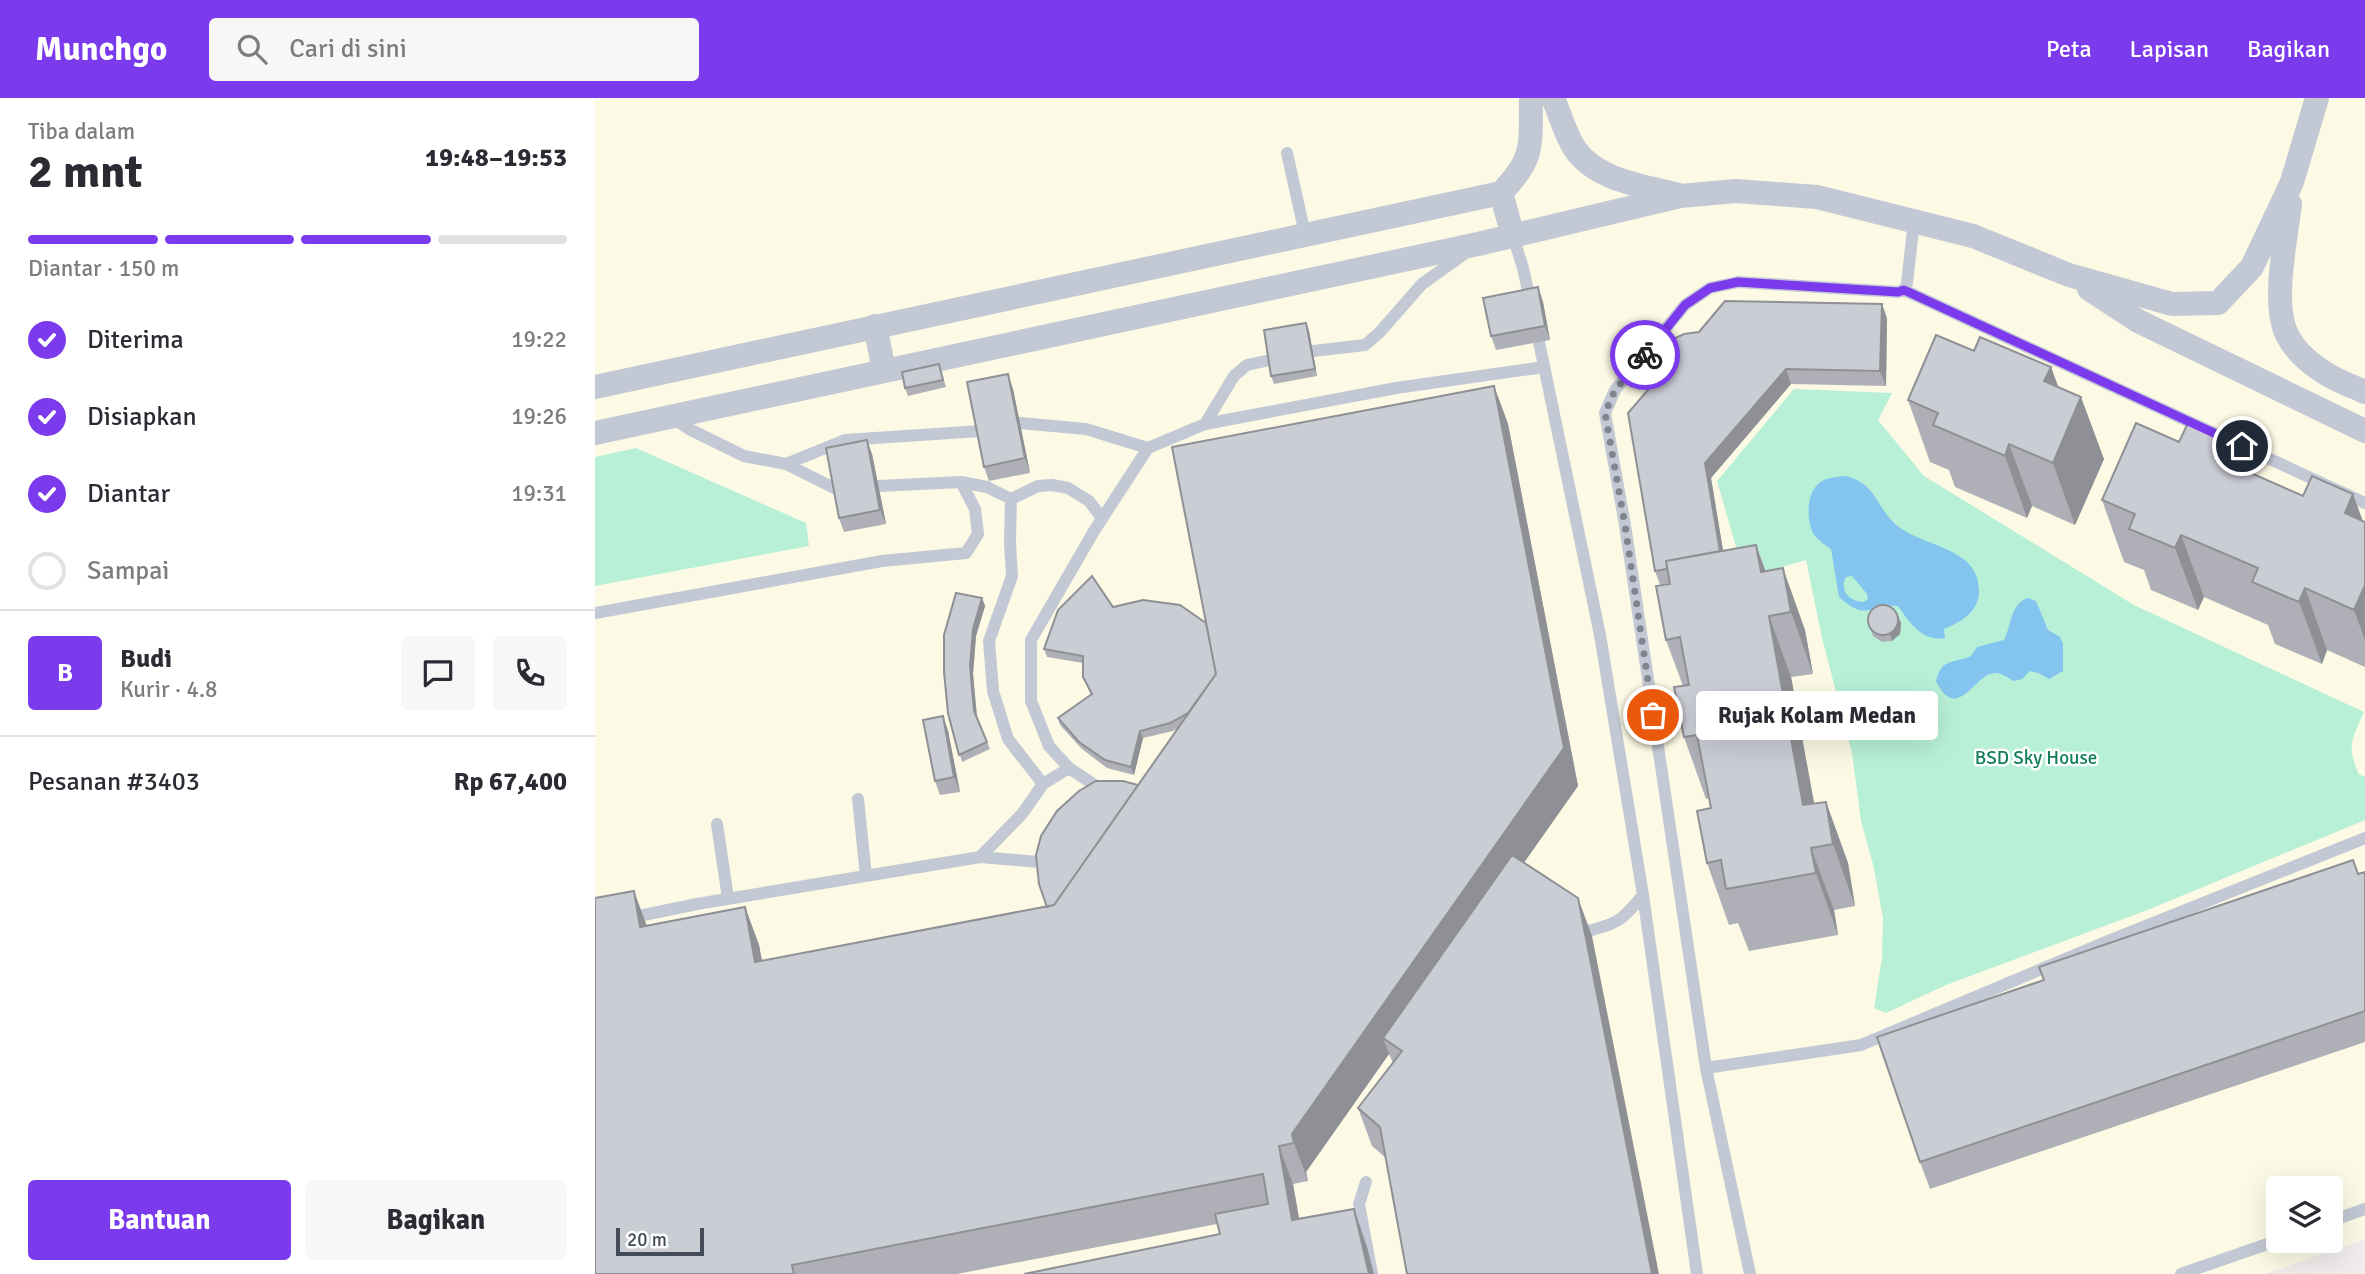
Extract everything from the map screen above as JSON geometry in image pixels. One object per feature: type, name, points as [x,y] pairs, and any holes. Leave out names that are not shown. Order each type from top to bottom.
[{"type":"street","points":[[595,387],[1501,193],[1518,175],[1530,153],[1531,98]]},
{"type":"street","points":[[1553,98],[1576,150],[1595,167],[1620,180],[1679,195]]},
{"type":"street","points":[[2317,98],[2293,182],[2281,278],[2285,329],[2298,351],[2325,373],[2365,392]]},
{"type":"street","points":[[595,433],[1478,244],[1679,195],[1736,191],[1817,197],[1973,236],[2069,275],[2172,304],[2218,303],[2252,267],[2293,182]]},
{"type":"street","points":[[1501,193],[1513,236]]},
{"type":"street","points":[[2069,275],[2138,321],[2365,430]]},
{"type":"street","points":[[875,326],[884,370]]},
{"type":"street","points":[[2311,403],[2325,373]]},
{"type":"lane","points":[[1287,153],[1305,234]]},
{"type":"lane","points":[[1904,290],[1907,284],[1914,221]]},
{"type":"lane","points":[[1513,236],[1524,268],[1531,304]]},
{"type":"lane","points":[[1313,351],[1365,345],[1379,334],[1422,284],[1478,244]]},
{"type":"lane","points":[[1750,1274],[1706,1069],[1625,525],[1605,413],[1615,390],[1685,305],[1710,288],[1738,282],[1898,292],[1904,290],[2365,503]]},
{"type":"lane","points":[[1539,342],[1600,635],[1643,895],[1697,1274]]},
{"type":"lane","points":[[1205,424],[1234,376],[1247,365],[1270,360]]},
{"type":"lane","points":[[1099,788],[1069,768],[1049,746],[1031,701],[1031,640],[1102,518],[1148,448],[1205,424],[1396,388],[1544,367]]},
{"type":"lane","points":[[670,416],[689,429],[744,456],[786,464],[836,489]]},
{"type":"lane","points":[[1020,423],[1086,429],[1148,448]]},
{"type":"lane","points":[[786,464],[845,440],[980,431]]},
{"type":"lane","points":[[878,486],[961,482],[987,486],[1011,499]]},
{"type":"lane","points":[[595,613],[882,561],[967,553],[978,534],[975,509],[961,482]]},
{"type":"lane","points":[[1011,499],[1038,486],[1067,488],[1089,501],[1102,518]]},
{"type":"lane","points":[[1011,499],[1012,576],[989,642],[993,691],[1008,739],[1043,784]]},
{"type":"lane","points":[[980,857],[1022,814],[1043,784],[1069,768]]},
{"type":"lane","points":[[857,799],[866,876]]},
{"type":"lane","points":[[717,824],[728,898]]},
{"type":"lane","points":[[1706,1069],[1861,1045],[2030,981],[2364,843]]},
{"type":"lane","points":[[595,925],[728,898],[980,857],[1039,862]]},
{"type":"lane","points":[[1584,932],[1610,925],[1625,917],[1643,895]]},
{"type":"lane","points":[[1366,1182],[1354,1209],[1371,1274]]},
{"type":"lane","points":[[2343,1217],[2365,1209]]},
{"type":"lane","points":[[2181,1274],[2266,1245]]},
{"type":"shaded area","points":[[595,98],[2365,98],[2365,1239],[2343,1247],[2343,1176],[2266,1176],[2266,1253],[2325,1253],[2265,1274],[595,1274]]},
{"type":"green space","name":"BSD Sky House","points":[[1794,389],[1892,393],[1878,420],[1924,476],[2134,605],[2364,712],[2352,749],[2359,774],[2365,777],[2365,820],[2150,909],[1946,985],[1886,1013],[1874,1008],[1882,958],[1883,918],[1873,864],[1861,821],[1852,753],[1822,638],[1806,560],[1745,578],[1717,481]]},
{"type":"green space","points":[[636,448],[806,523],[809,546],[595,586],[595,457]]},
{"type":"water","points":[[1846,476],[1869,489],[1894,523],[1905,531],[1947,549],[1970,565],[1977,577],[1978,600],[1968,616],[1944,629],[1945,638],[1930,637],[1917,630],[1898,606],[1856,609],[1839,597],[1831,549],[1814,535],[1809,508],[1812,494],[1819,483],[1828,478]],"holes":[[[1852,576],[1868,599],[1864,602],[1850,598],[1844,587],[1846,577]]]},
{"type":"water","points":[[2028,598],[2036,601],[2048,630],[2060,637],[2063,644],[2063,671],[2049,679],[2030,671],[2022,679],[2014,681],[1994,673],[1987,675],[1959,698],[1951,698],[1944,693],[1936,681],[1941,669],[1949,663],[1971,656],[1977,647],[2004,640],[2015,610]]},
{"type":"building","points":[[1538,287],[1545,326],[1491,336],[1483,298]]},
{"type":"building","points":[[1725,301],[1882,304],[1880,371],[1786,369],[1705,463],[1720,551],[1666,561],[1667,569],[1655,571],[1628,413],[1654,383],[1651,370],[1657,355],[1669,341],[1684,334],[1699,332]]},
{"type":"building","points":[[1306,323],[1315,369],[1271,376],[1264,330]]},
{"type":"building","points":[[1936,335],[1974,351],[1980,337],[2051,367],[2044,381],[2081,397],[2053,463],[2009,444],[2005,456],[1933,425],[1938,413],[1908,400]]},
{"type":"building","points":[[939,364],[943,380],[905,388],[902,372]]},
{"type":"building","points":[[1008,374],[1025,458],[984,467],[967,382]]},
{"type":"building","points":[[1494,386],[1564,748],[1292,1134],[1294,1143],[1279,1146],[1292,1220],[1354,1209],[1369,1274],[1024,1274],[1220,1234],[1215,1214],[1268,1204],[1263,1174],[792,1265],[794,1274],[595,1274],[595,898],[634,891],[640,927],[745,907],[755,962],[1054,905],[1216,674],[1172,447]]},
{"type":"building","points":[[2136,423],[2179,442],[2188,423],[2228,440],[2219,459],[2303,496],[2312,476],[2353,494],[2345,513],[2365,522],[2365,585],[2354,610],[2305,588],[2299,602],[2252,582],[2258,568],[2181,535],[2175,548],[2129,529],[2135,514],[2102,500]]},
{"type":"building","points":[[867,440],[880,510],[839,518],[826,448]]},
{"type":"building","points":[[1756,545],[1761,572],[1783,568],[1791,612],[1769,616],[1803,805],[1826,802],[1833,844],[1811,848],[1816,873],[1726,889],[1721,860],[1707,863],[1697,811],[1711,808],[1697,735],[1684,737],[1674,687],[1689,685],[1680,637],[1666,640],[1656,586],[1670,584],[1666,561]]},
{"type":"building","points":[[1092,576],[1113,607],[1143,600],[1180,605],[1206,623],[1216,674],[1188,713],[1170,723],[1140,731],[1131,767],[1105,760],[1079,742],[1058,718],[1092,694],[1083,677],[1083,656],[1044,649],[1058,610]]},
{"type":"building","points":[[956,593],[982,598],[973,629],[970,666],[974,711],[987,742],[959,755],[948,713],[944,672],[944,635]]},
{"type":"building","points":[[1883,605],[1894,609],[1898,620],[1894,631],[1883,635],[1872,631],[1868,620],[1872,609]]},
{"type":"building","points":[[943,716],[954,777],[935,781],[923,720]]},
{"type":"building","points":[[1096,781],[1123,781],[1138,785],[1054,905],[1047,907],[1039,884],[1036,855],[1041,836],[1057,811],[1079,791]]},
{"type":"building","points":[[1512,855],[1578,898],[1652,1274],[1407,1274],[1380,1127],[1358,1108],[1402,1051],[1383,1038]]},
{"type":"building","points":[[2353,860],[2358,874],[2365,872],[2365,1011],[1920,1162],[1877,1037],[2044,980],[2039,967]]},
{"type":"way so far","points":[[1645,355],[1615,390],[1605,413],[1625,525],[1653,715]]},
{"type":"place","name":"Rujak Kolam Medan","points":[[1653,715]]},
{"type":"route","points":[[1645,355],[1685,305],[1710,288],[1738,282],[1898,292],[1904,290],[2242,446]]}]
